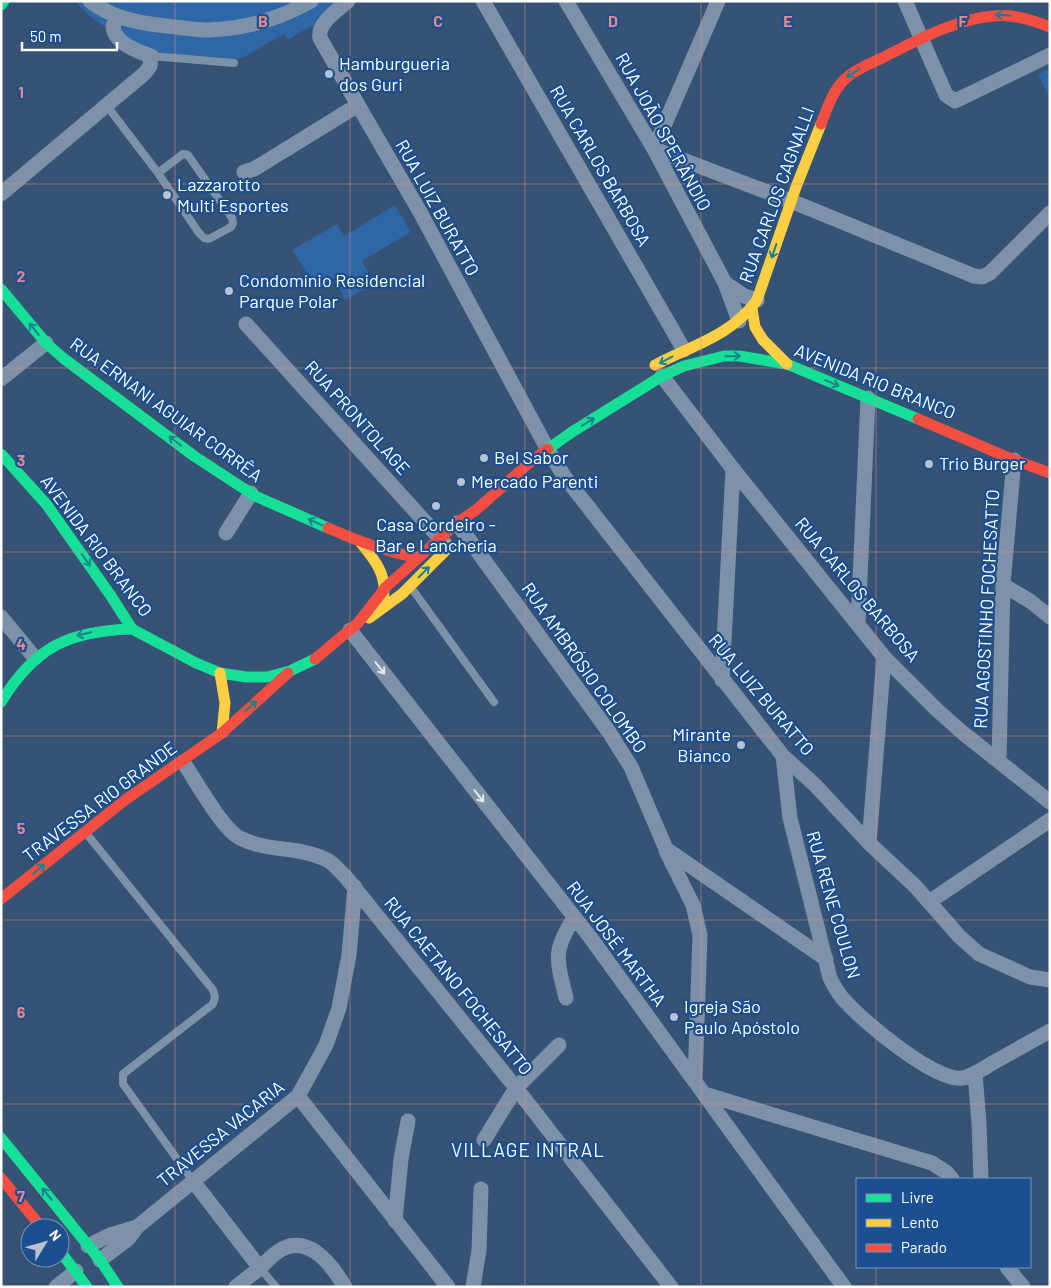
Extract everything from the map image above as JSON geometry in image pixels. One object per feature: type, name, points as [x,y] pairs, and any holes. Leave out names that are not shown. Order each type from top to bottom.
[{"type":"main road","points":[[1,4],[4,1]]},
{"type":"main road","name":"RUA CARLOS CAGNALLI","points":[[755,304],[810,148],[834,92],[845,79],[862,68],[922,39],[972,19],[998,14],[1019,16],[1050,27]]},
{"type":"main road","name":"RUA ERNANI AGUIAR CORRÊA","points":[[1,290],[46,344],[194,456],[251,493],[359,542],[388,552],[418,558]]},
{"type":"main road","points":[[644,372],[684,350],[709,340],[739,321],[755,304]]},
{"type":"main road","points":[[755,304],[754,327],[768,345],[787,364]]},
{"type":"main road","name":"AVENIDA RIO BRANCO","points":[[545,445],[572,432],[662,376],[684,366],[724,356],[754,357],[787,364],[1014,460],[1050,473]]},
{"type":"main road","name":"AVENIDA RIO BRANCO","points":[[1,454],[46,505],[111,596],[132,629],[196,663],[220,673],[246,678],[267,677],[290,672],[312,660],[354,626],[386,587],[418,558],[444,542],[476,510],[529,463],[556,430]]},
{"type":"main road","name":"RUA ERNANI AGUIAR CORRÊA","points":[[359,542],[377,562],[386,587]]},
{"type":"main road","name":"AVENIDA RIO BRANCO","points":[[354,626],[370,618],[410,586],[444,542]]},
{"type":"main road","points":[[370,618],[380,605],[386,587]]},
{"type":"main road","points":[[1,702],[19,674],[35,658],[54,645],[84,633],[111,629],[132,629]]},
{"type":"main road","name":"TRAVESSA RIO GRANDE","points":[[1,900],[125,800],[183,762],[222,733],[290,672]]},
{"type":"main road","points":[[220,673],[226,702],[222,733]]},
{"type":"main road","points":[[1,1138],[90,1259],[100,1260],[118,1287]]},
{"type":"main road","points":[[2,1181],[34,1218]]},
{"type":"main road","points":[[28,1211],[36,1211],[46,1218]]},
{"type":"main road","points":[[70,1264],[87,1287]]},
{"type":"street","points":[[90,1],[117,17],[145,24],[206,30],[264,22],[282,16],[311,1]]},
{"type":"street","name":"RUA LUIZ BURATTO","points":[[348,1],[323,24],[319,32],[320,38],[420,212],[545,445],[564,476],[783,756],[815,785],[870,843],[916,886],[959,936],[979,954],[1030,977],[1050,980]]},
{"type":"street","name":"RUA CARLOS BARBOSA","points":[[483,1],[684,350]]},
{"type":"street","name":"RUA JOÃO SPERÂNDIO","points":[[566,1],[654,149],[725,283],[739,321]]},
{"type":"street","points":[[718,1],[654,149],[791,201],[974,276],[982,277],[990,273],[1050,213]]},
{"type":"street","points":[[905,1],[946,95],[955,101],[1050,55]]},
{"type":"street","points":[[1,194],[107,106],[145,73],[150,66],[151,56],[133,50],[116,35],[113,26],[117,17]]},
{"type":"street","points":[[244,172],[254,169],[358,105]]},
{"type":"street","name":"RUA JOÃO SPERÂNDIO","points":[[725,283],[755,304]]},
{"type":"street","name":"RUA PRONTOLAGE","points":[[246,324],[444,542]]},
{"type":"street","points":[[1,379],[46,344]]},
{"type":"street","name":"RUA CARLOS BARBOSA","points":[[662,376],[733,469],[884,657],[936,709],[1050,802]]},
{"type":"street","points":[[858,624],[868,398]]},
{"type":"street","name":"RUA AGOSTINHO FOCHESATTO","points":[[999,761],[1003,584],[1014,460]]},
{"type":"street","points":[[722,680],[733,469]]},
{"type":"street","points":[[226,533],[251,493]]},
{"type":"street","name":"RUA AMBRÓSIO COLOMBO","points":[[461,527],[609,732],[631,767],[666,850],[692,905],[700,935],[695,1082]]},
{"type":"street","points":[[1003,584],[1050,616]]},
{"type":"street","points":[[1,618],[35,658]]},
{"type":"street","name":"RUA JOSÉ MARTHA","points":[[354,626],[574,918],[844,1287]]},
{"type":"street","points":[[870,843],[884,657]]},
{"type":"street","name":"RUA RENE COULON","points":[[783,756],[790,818],[830,978],[845,1001],[891,1042],[937,1072],[960,1078],[975,1073],[1050,1030]]},
{"type":"street","name":"RUA CAETANO FOCHESATTO","points":[[183,762],[217,814],[238,838],[262,846],[306,852],[327,859],[355,887],[516,1088],[671,1287]]},
{"type":"street","points":[[929,902],[1050,820]]},
{"type":"street","points":[[666,850],[826,959]]},
{"type":"street","name":"TRAVESSA VACARIA","points":[[100,1260],[128,1239],[138,1227],[298,1096],[326,1045],[339,1008],[349,955],[355,887]]},
{"type":"street","points":[[566,998],[557,960],[562,937],[574,918]]},
{"type":"street","points":[[484,1140],[516,1088],[559,1045]]},
{"type":"street","points":[[975,1073],[981,1178]]},
{"type":"street","points":[[704,1094],[932,1163],[946,1172],[951,1178]]},
{"type":"street","points":[[298,1096],[448,1287]]},
{"type":"street","points":[[396,1221],[401,1159],[408,1121]]},
{"type":"street","points":[[193,1181],[260,1268]]},
{"type":"street","points":[[473,1287],[479,1250],[482,1189]]},
{"type":"street","name":"TRAVESSA VACARIA","points":[[82,1248],[110,1235],[138,1227]]},
{"type":"street","points":[[236,1287],[281,1250],[301,1245],[324,1258],[345,1287]]},
{"type":"street","points":[[1008,1268],[1023,1287]]},
{"type":"street","points":[[56,1287],[76,1271]]},
{"type":"lane","points":[[151,56],[234,64]]},
{"type":"lane","points":[[107,106],[204,238],[209,239],[231,226],[233,223],[232,218],[188,155],[183,154],[158,173]]},
{"type":"lane","points":[[410,586],[494,702]]},
{"type":"lane","points":[[85,832],[214,990],[213,1004],[123,1074],[123,1084],[193,1181]]},
{"type":"lane","points":[[260,1268],[276,1287]]},
{"type":"shaded area","points":[[75,1],[343,1],[320,27],[311,26],[288,40],[284,34],[246,56],[233,60],[153,52],[133,46],[88,15]]},
{"type":"shaded area","points":[[1050,68],[1050,95],[1049,96],[1038,74]]},
{"type":"shaded area","points":[[395,205],[411,232],[362,261],[374,283],[345,300],[334,278],[317,289],[292,250],[337,224],[344,236]]},
{"type":"traffic: fast","points":[[1,5],[4,1]]},
{"type":"traffic: fast","points":[[1,289],[46,343],[63,358],[194,456],[255,496],[328,528]]},
{"type":"traffic: fast","points":[[548,449],[662,376],[684,366],[724,356],[739,356],[787,364],[918,419]]},
{"type":"traffic: fast","points":[[1,454],[47,505],[132,629],[196,663],[220,673],[246,677],[267,677],[290,671],[315,659]]},
{"type":"traffic: fast","points":[[1,702],[27,668],[41,655],[55,646],[71,638],[89,634],[109,630],[132,629]]},
{"type":"traffic: fast","points":[[1,1138],[100,1260],[118,1287]]},
{"type":"traffic: fast","points":[[70,1264],[87,1287]]},
{"type":"traffic: slow","points":[[655,365],[723,331],[735,323],[757,300],[796,187],[821,124]]},
{"type":"traffic: slow","points":[[752,308],[755,327],[763,340],[787,364]]},
{"type":"traffic: slow","points":[[361,543],[375,562],[382,576],[384,583],[383,599]]},
{"type":"traffic: slow","points":[[369,618],[402,594],[450,546]]},
{"type":"traffic: slow","points":[[220,673],[225,703],[222,733]]},
{"type":"traffic: jam","points":[[821,124],[833,95],[848,76],[937,31],[966,21],[1001,16],[1023,18],[1050,27]]},
{"type":"traffic: jam","points":[[918,419],[1014,460],[1050,473]]},
{"type":"traffic: jam","points":[[315,659],[358,623],[386,587],[457,523],[476,510],[529,463],[548,449]]},
{"type":"traffic: jam","points":[[328,528],[371,545],[417,558]]},
{"type":"traffic: jam","points":[[1,899],[125,800],[222,733],[288,673]]},
{"type":"traffic: jam","points":[[1,1178],[34,1218]]},
{"type":"place","name":"Hamburgueria dos Guri","points":[[329,74]]},
{"type":"place","name":"Lazzarotto Multi Esportes","points":[[167,195]]},
{"type":"place","name":"Condomínio Residencial Parque Polar","points":[[229,291]]},
{"type":"place","name":"Bel Sabor","points":[[484,458]]},
{"type":"place","name":"Trio Burger","points":[[929,464]]},
{"type":"place","name":"Mercado Parenti","points":[[461,482]]},
{"type":"place","name":"Casa Cordeiro - Bar e Lancheria","points":[[436,506]]},
{"type":"place","name":"Mirante Bianco","points":[[741,745]]},
{"type":"place","name":"Igreja São Paulo Apóstolo","points":[[674,1017]]},
{"type":"district","name":"VILLAGE INTRAL","points":[[528,1150]]}]
